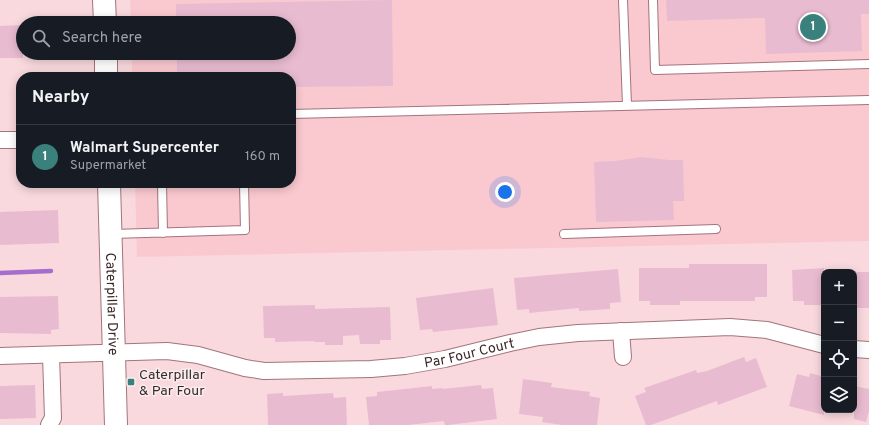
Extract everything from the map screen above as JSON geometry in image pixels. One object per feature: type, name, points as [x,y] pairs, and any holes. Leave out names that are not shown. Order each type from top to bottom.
[{"type":"street","points":[[104,0],[105,16]]},
{"type":"street","points":[[106,60],[106,72]]},
{"type":"street","points":[[0,140],[16,140]]},
{"type":"street","name":"Caterpillar Drive","points":[[109,188],[116,425]]},
{"type":"street","name":"Par Four Court","points":[[0,356],[167,351],[198,355],[245,368],[264,371],[371,369],[405,366],[445,359],[539,337],[578,333],[747,328],[767,330],[821,344]]},
{"type":"street","points":[[621,331],[622,357]]},
{"type":"street","points":[[857,349],[869,350]]},
{"type":"street","points":[[49,425],[53,418],[51,355]]},
{"type":"lane","points":[[623,0],[627,105]]},
{"type":"lane","points":[[653,0],[655,70],[869,64]]},
{"type":"lane","points":[[296,114],[869,100]]},
{"type":"lane","points":[[162,188],[163,232]]},
{"type":"lane","points":[[111,234],[245,230],[244,188]]},
{"type":"lane","points":[[564,234],[716,229]]},
{"type":"shaded area","points":[[130,0],[869,0],[869,241],[137,257],[135,188],[296,188],[296,72],[132,72],[132,60],[296,60],[296,16],[131,16]]},
{"type":"building","points":[[392,0],[393,86],[296,87],[296,72],[177,72],[177,60],[296,60],[296,16],[176,16],[176,4]]},
{"type":"building","points":[[666,0],[869,0],[869,14],[861,14],[862,51],[766,54],[765,18],[667,21]]},
{"type":"building","points":[[16,25],[16,58],[0,58],[0,26]]},
{"type":"building","points":[[641,157],[683,160],[684,201],[673,201],[674,220],[596,222],[594,162],[615,161]]},
{"type":"building","points":[[58,210],[59,243],[0,245],[0,212]]},
{"type":"building","points":[[689,264],[767,264],[767,297],[755,297],[755,301],[680,301],[680,305],[650,305],[650,301],[639,301],[639,268],[689,268]]},
{"type":"building","points":[[824,268],[821,269],[821,305],[804,305],[804,301],[793,301],[792,270]]},
{"type":"building","points":[[618,269],[621,302],[610,303],[610,309],[579,311],[579,308],[529,313],[529,309],[517,310],[514,278]]},
{"type":"building","points":[[857,272],[869,272],[869,308],[857,308]]},
{"type":"building","points":[[493,288],[498,325],[433,332],[432,329],[420,330],[416,298]]},
{"type":"building","points":[[58,296],[59,329],[51,330],[51,334],[0,333],[0,297]]},
{"type":"building","points":[[315,305],[315,309],[390,307],[391,340],[380,340],[380,344],[360,344],[359,335],[343,336],[343,345],[325,345],[325,342],[275,342],[275,338],[264,338],[263,306]]},
{"type":"building","points":[[744,357],[746,362],[756,358],[767,387],[718,405],[717,401],[651,425],[646,425],[635,396],[646,392],[644,388],[696,370],[697,373],[707,371]]},
{"type":"building","points":[[810,373],[821,376],[821,413],[824,413],[824,415],[789,406],[797,374],[809,377]]},
{"type":"building","points":[[523,379],[552,383],[551,387],[590,392],[589,396],[600,398],[597,425],[562,425],[542,422],[543,417],[519,414]]},
{"type":"building","points":[[35,385],[36,418],[0,419],[0,386]]},
{"type":"building","points":[[481,385],[482,389],[493,388],[497,419],[448,425],[445,425],[444,421],[408,425],[369,425],[366,397],[377,396],[377,392],[432,386],[432,389],[442,389]]},
{"type":"building","points":[[857,387],[869,389],[869,411],[866,422],[854,419],[854,413],[857,413]]},
{"type":"building","points":[[283,393],[283,396],[333,393],[334,398],[346,397],[347,425],[268,425],[267,394]]},
{"type":"waterway","points":[[0,273],[51,271]]},
{"type":"place","name":"Walmart Supercenter","points":[[813,27]]},
{"type":"place","name":"Caterpillar & Par Four","points":[[131,382]]}]
